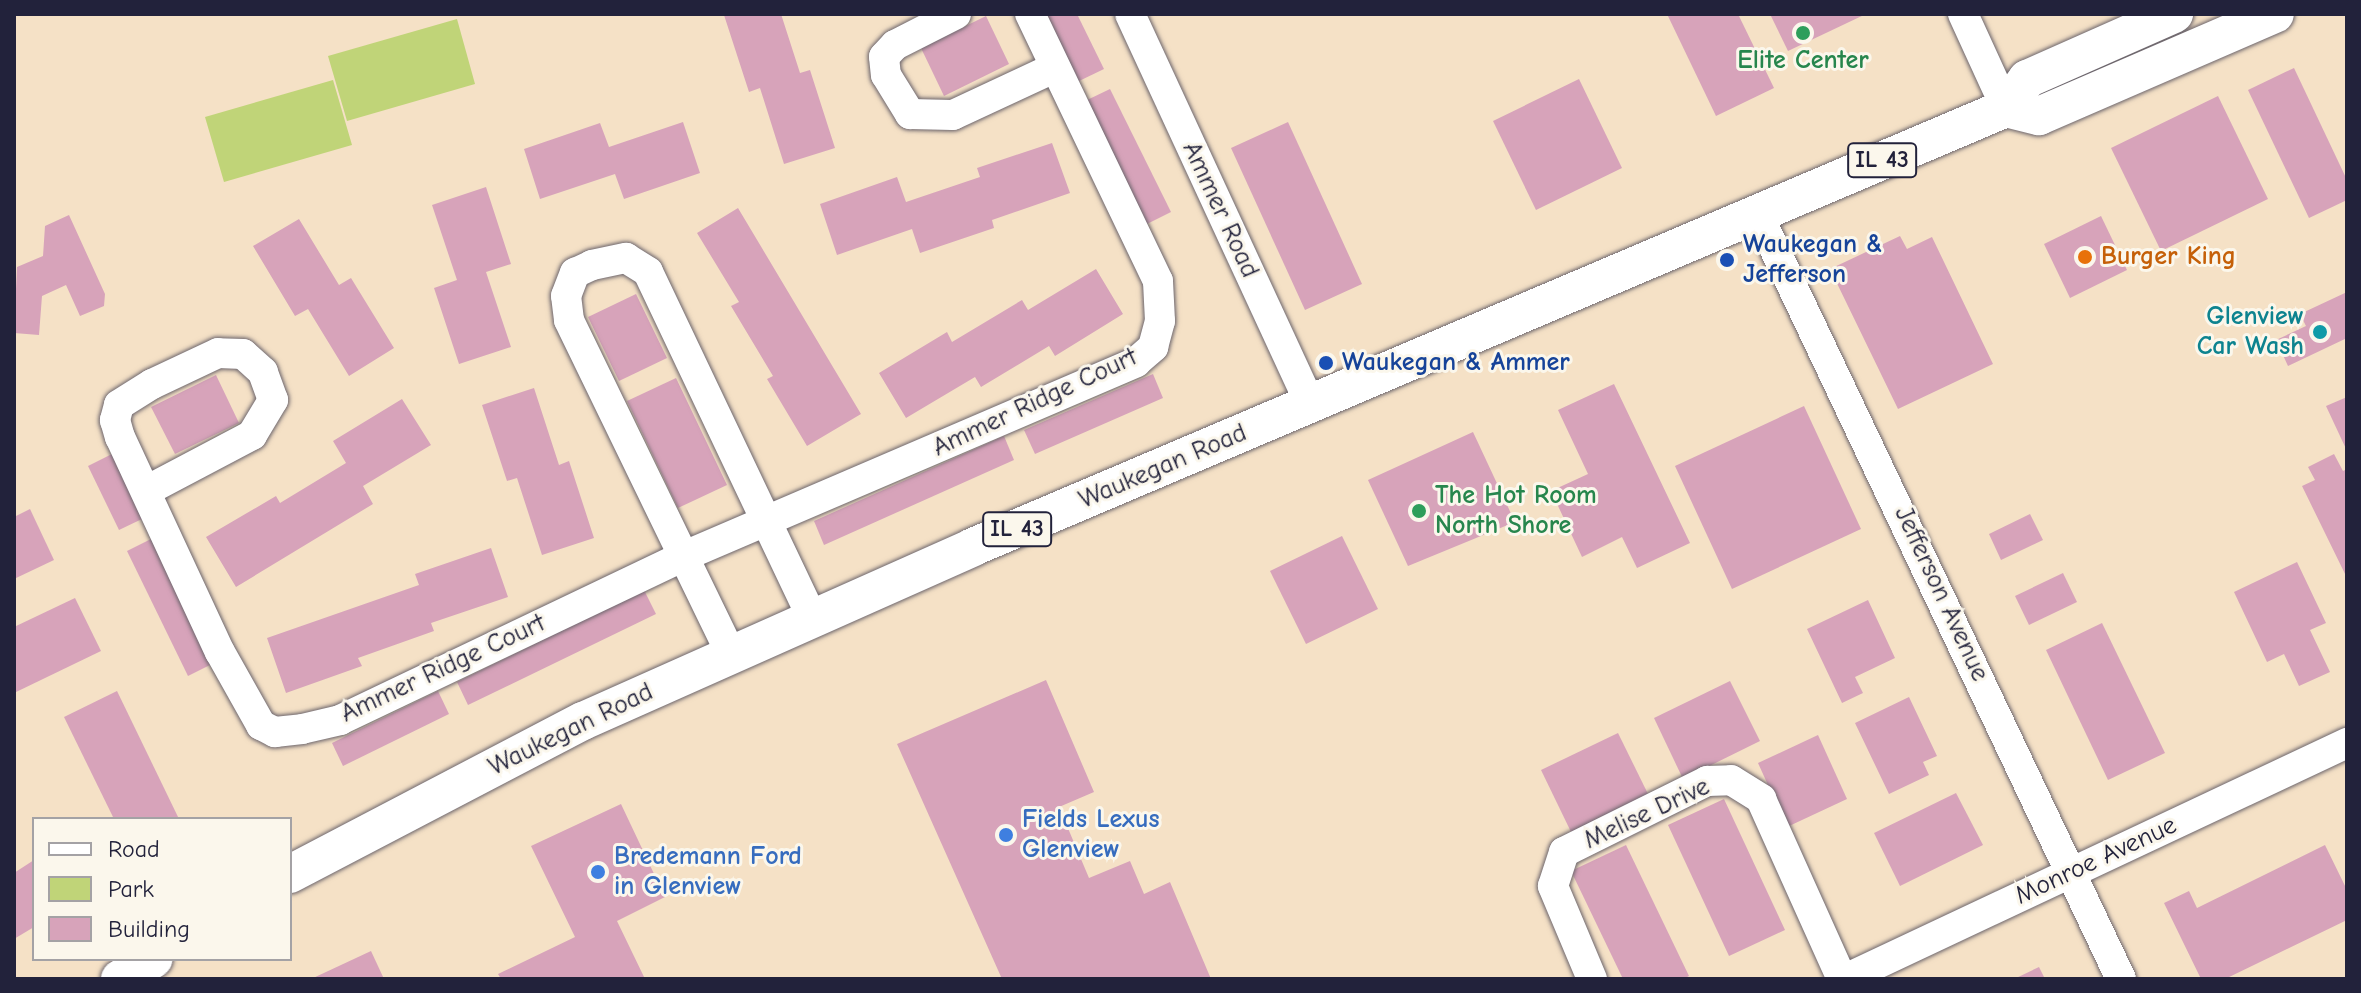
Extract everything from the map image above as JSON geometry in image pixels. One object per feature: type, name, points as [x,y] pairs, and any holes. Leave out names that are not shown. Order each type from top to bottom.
[{"type":"main road","name":"Waukegan Road","points":[[292,873],[583,721],[812,618],[2006,108],[2027,79],[2174,14]]},
{"type":"main road","points":[[2006,108],[2039,116],[2275,14]]},
{"type":"main road","points":[[120,979],[150,961]]},
{"type":"street","points":[[956,14],[895,45],[884,57],[886,75],[910,114],[953,115],[1054,68]]},
{"type":"street","name":"Ammer Ridge Court","points":[[146,491],[252,435],[273,400],[263,372],[243,354],[218,353],[119,405],[120,437],[220,652],[261,725],[275,732],[340,720],[682,557],[1136,362],[1153,347],[1160,321],[1158,281],[1030,14]]},
{"type":"street","name":"Ammer Road","points":[[1130,14],[1311,405]]},
{"type":"street","points":[[1963,14],[2006,108]]},
{"type":"street","name":"Jefferson Avenue","points":[[1757,212],[2121,979]]},
{"type":"street","points":[[731,654],[569,320],[566,296],[575,273],[592,265],[626,258],[648,272],[769,521],[812,618]]},
{"type":"street","name":"Monroe Avenue","points":[[1843,979],[2347,743]]},
{"type":"street","name":"Melise Drive","points":[[1592,979],[1553,886],[1564,852],[1707,781],[1731,780],[1761,799],[1843,979]]},
{"type":"green space","points":[[457,19],[475,84],[347,121],[328,56]]},
{"type":"green space","points":[[333,80],[352,145],[224,182],[205,117]]},
{"type":"building","points":[[781,14],[800,73],[810,70],[835,148],[784,164],[760,88],[749,92],[724,15]]},
{"type":"building","points":[[1052,14],[1077,14],[1104,69],[1077,82],[1046,17]]},
{"type":"building","points":[[1667,14],[1738,14],[1774,88],[1716,116]]},
{"type":"building","name":"Elite Center","points":[[1770,14],[1866,14],[1788,51]]},
{"type":"building","points":[[986,16],[1009,64],[944,96],[921,48]]},
{"type":"building","points":[[2294,68],[2347,180],[2347,200],[2309,218],[2248,90]]},
{"type":"building","points":[[1579,79],[1622,168],[1536,210],[1493,121]]},
{"type":"building","points":[[1110,89],[1171,212],[1145,225],[1085,101]]},
{"type":"building","points":[[2218,96],[2268,199],[2161,251],[2111,148]]},
{"type":"building","points":[[683,122],[700,173],[624,199],[615,174],[540,199],[524,149],[600,123],[609,147]]},
{"type":"building","points":[[1288,122],[1362,284],[1305,310],[1231,148]]},
{"type":"building","points":[[1052,143],[1070,193],[992,220],[994,228],[920,253],[912,229],[837,255],[820,204],[897,177],[906,202],[980,177],[977,168]]},
{"type":"building","points":[[486,187],[511,264],[486,272],[511,347],[459,364],[434,288],[457,280],[432,205]]},
{"type":"building","points":[[738,208],[861,414],[807,446],[767,379],[773,376],[731,306],[739,302],[697,233]]},
{"type":"building","points":[[69,215],[105,294],[104,306],[80,316],[66,285],[42,296],[39,335],[14,333],[17,267],[43,256],[45,226]]},
{"type":"building","name":"Burger King","points":[[2101,216],[2127,270],[2070,298],[2044,244]]},
{"type":"building","points":[[299,219],[339,285],[351,278],[394,348],[349,376],[308,309],[295,316],[253,246]]},
{"type":"building","points":[[1900,236],[1907,249],[1932,237],[1993,364],[1898,409],[1830,269]]},
{"type":"building","points":[[1096,269],[1123,314],[1055,356],[1049,346],[981,387],[975,377],[906,418],[879,373],[947,332],[952,342],[1022,300],[1028,310]]},
{"type":"building","name":"Glenview Car Wash","points":[[2347,292],[2347,338],[2288,366],[2276,340],[2306,326],[2300,314]]},
{"type":"building","points":[[636,294],[667,358],[619,381],[588,317]]},
{"type":"building","points":[[1153,374],[1163,398],[1035,454],[1024,430]]},
{"type":"building","points":[[216,375],[239,423],[175,454],[151,407]]},
{"type":"building","points":[[676,378],[727,485],[678,508],[627,401]]},
{"type":"building","points":[[1614,384],[1690,543],[1637,568],[1622,537],[1582,557],[1551,491],[1588,474],[1558,410]]},
{"type":"building","points":[[534,388],[559,465],[569,461],[594,538],[542,555],[517,478],[507,481],[482,405]]},
{"type":"building","points":[[2347,397],[2347,451],[2326,406]]},
{"type":"building","points":[[402,399],[431,445],[363,486],[373,504],[236,587],[206,537],[276,496],[280,503],[346,463],[333,441]]},
{"type":"building","points":[[1804,406],[1861,529],[1732,589],[1675,466]]},
{"type":"building","points":[[1473,432],[1515,522],[1408,566],[1368,480]]},
{"type":"building","points":[[1004,436],[1014,460],[824,545],[814,521]]},
{"type":"building","points":[[112,454],[144,518],[119,530],[88,466]]},
{"type":"building","points":[[2334,454],[2343,471],[2347,469],[2347,578],[2302,486],[2315,480],[2308,467]]},
{"type":"building","points":[[30,509],[54,560],[14,579],[14,517]]},
{"type":"building","points":[[2030,514],[2043,540],[2001,560],[1989,534]]},
{"type":"building","points":[[1342,536],[1378,609],[1306,644],[1270,571]]},
{"type":"building","points":[[151,539],[212,664],[188,676],[127,551]]},
{"type":"building","points":[[491,548],[508,597],[431,623],[434,631],[358,658],[362,666],[286,693],[267,638],[419,585],[415,574]]},
{"type":"building","points":[[2297,562],[2326,623],[2310,630],[2330,672],[2299,686],[2284,654],[2267,662],[2234,592]]},
{"type":"building","points":[[2063,573],[2077,602],[2029,625],[2015,596]]},
{"type":"building","points":[[644,590],[656,614],[468,705],[457,682]]},
{"type":"building","points":[[75,598],[101,651],[14,693],[14,627]]},
{"type":"building","points":[[1868,600],[1895,658],[1855,677],[1863,693],[1842,703],[1807,629]]},
{"type":"building","points":[[2102,623],[2165,753],[2108,780],[2046,650]]},
{"type":"building","name":"Fields Lexus Glenview","points":[[1046,680],[1094,792],[1059,807],[1089,878],[1130,861],[1144,894],[1170,882],[1211,979],[1002,979],[897,744]]},
{"type":"building","points":[[1730,681],[1760,741],[1683,779],[1654,718]]},
{"type":"building","points":[[117,691],[178,817],[113,817],[64,717]]},
{"type":"building","points":[[438,691],[449,714],[343,766],[332,743]]},
{"type":"building","points":[[1909,697],[1937,756],[1923,762],[1929,775],[1889,794],[1855,723]]},
{"type":"building","points":[[1618,733],[1649,796],[1572,834],[1541,770]]},
{"type":"building","points":[[1818,735],[1847,799],[1787,827],[1758,763]]},
{"type":"building","points":[[1956,793],[1983,845],[1900,886],[1874,833]]},
{"type":"building","points":[[1724,799],[1785,930],[1729,956],[1668,825]]},
{"type":"building","name":"Bredemann Ford in Glenview","points":[[621,804],[665,897],[617,921],[645,979],[501,979],[498,974],[575,937],[531,846]]},
{"type":"building","points":[[1626,845],[1689,976],[1683,979],[1623,979],[1571,871]]},
{"type":"building","points":[[2325,845],[2347,890],[2347,920],[2225,979],[2201,979],[2164,903],[2189,891],[2197,908]]},
{"type":"building","points":[[32,861],[32,928],[14,939],[14,873]]},
{"type":"building","points":[[371,951],[384,979],[311,979]]},
{"type":"building","points":[[2039,967],[2045,979],[2014,979]]},
{"type":"place","name":"Elite Center","points":[[1803,33]]},
{"type":"place","name":"Burger King","points":[[2085,257]]},
{"type":"place","name":"Waukegan & Jefferson","points":[[1727,260]]},
{"type":"place","name":"Glenview Car Wash","points":[[2320,332]]},
{"type":"place","name":"Waukegan & Ammer","points":[[1326,363]]},
{"type":"place","name":"The Hot Room North Shore","points":[[1419,511]]},
{"type":"place","name":"Fields Lexus Glenview","points":[[1006,835]]},
{"type":"place","name":"Bredemann Ford in Glenview","points":[[598,872]]}]
